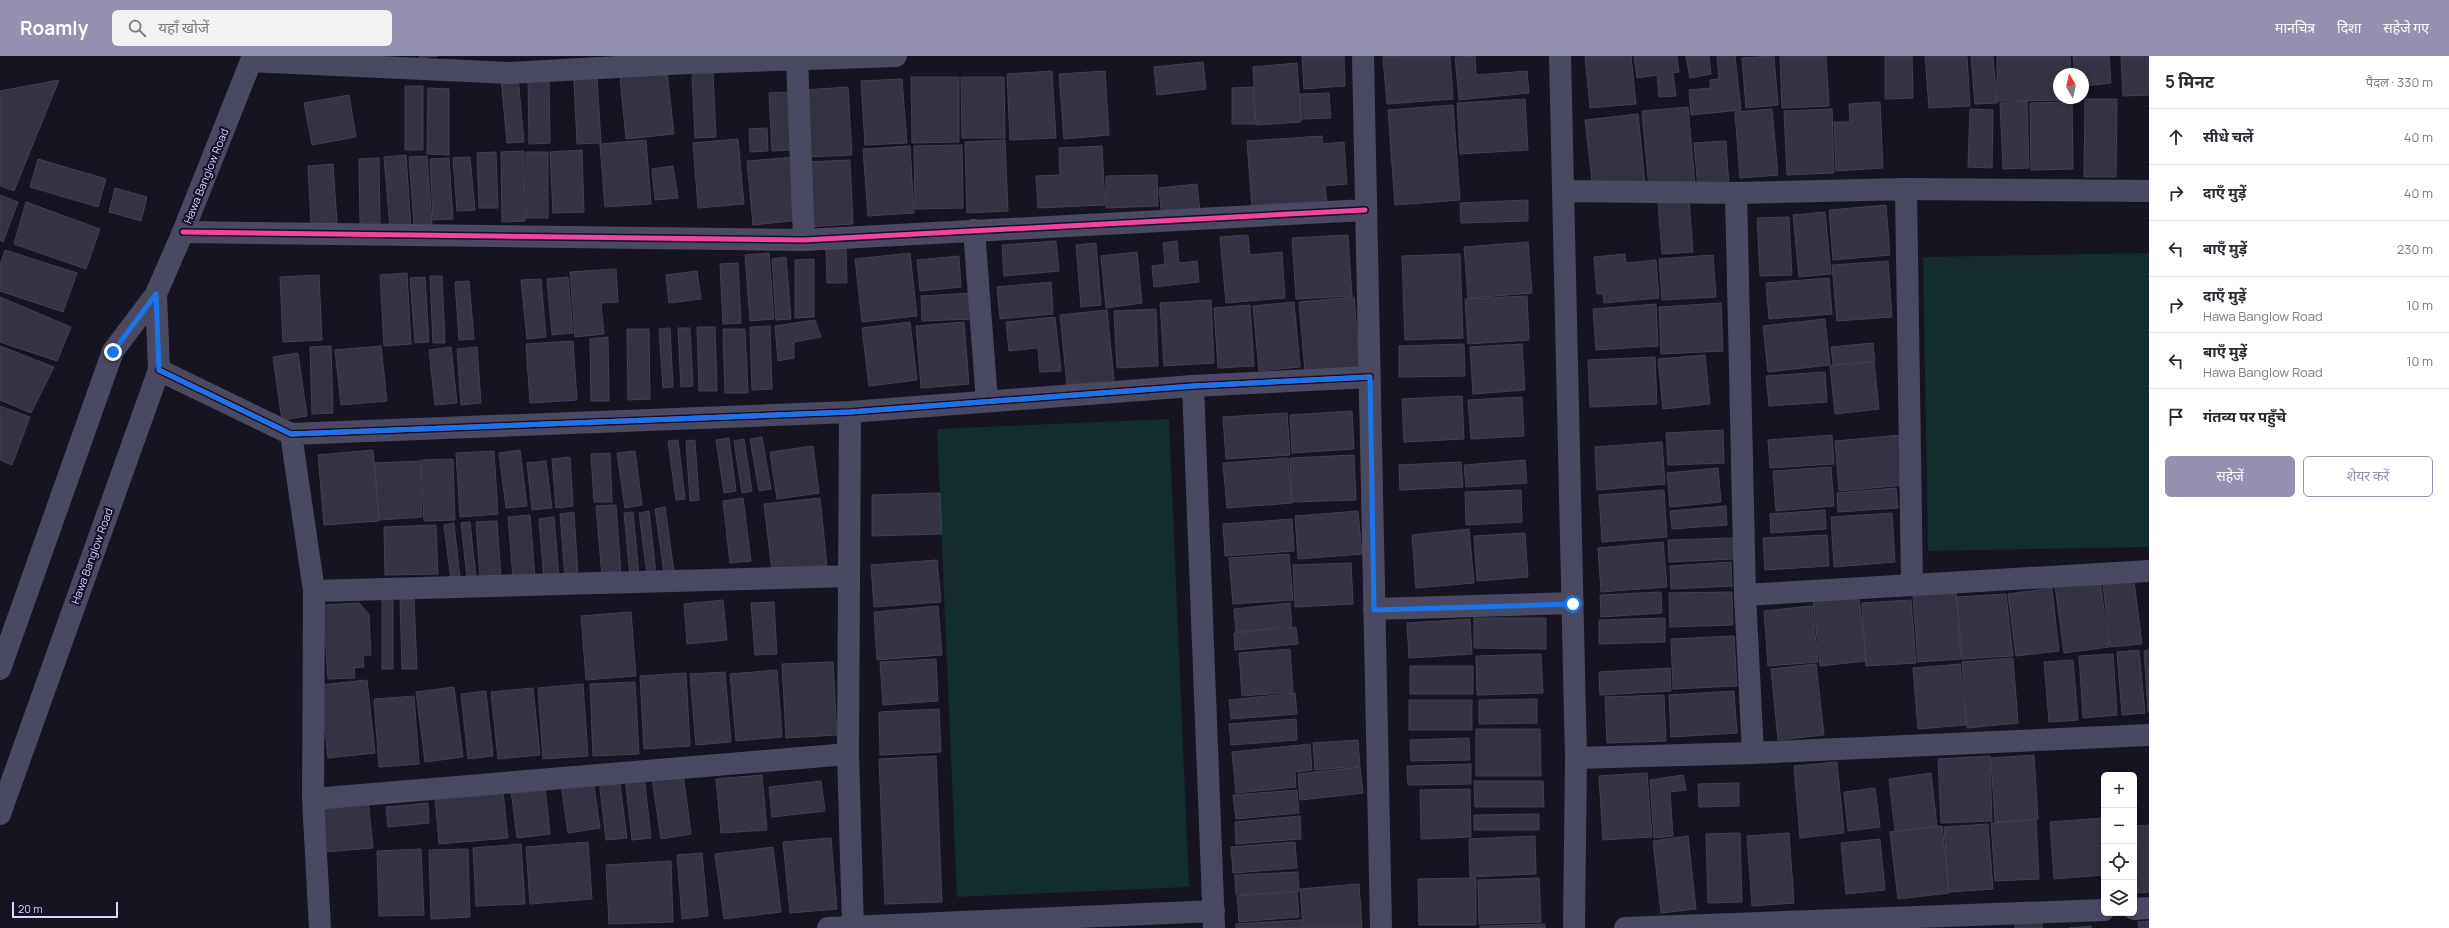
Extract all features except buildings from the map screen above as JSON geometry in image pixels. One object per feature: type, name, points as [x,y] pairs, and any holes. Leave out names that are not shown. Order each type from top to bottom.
[{"type":"street","points":[[252,58],[513,64],[690,60],[797,60],[896,56]]},
{"type":"street","points":[[1362,56],[1370,377],[1380,928]]},
{"type":"street","points":[[1560,56],[1576,758],[1574,928]]},
{"type":"street","name":"Hawa Banglow Road","points":[[0,669],[113,352],[156,294],[183,232],[252,58]]},
{"type":"street","points":[[797,60],[804,240]]},
{"type":"street","points":[[1563,191],[1736,193],[1906,189],[2149,191]]},
{"type":"street","points":[[1906,189],[1912,585]]},
{"type":"street","points":[[1736,193],[1745,595],[1753,753]]},
{"type":"street","points":[[183,232],[804,240],[1365,210]]},
{"type":"street","points":[[974,230],[987,401]]},
{"type":"street","name":"Hawa Banglow Road","points":[[0,814],[159,370],[156,294]]},
{"type":"street","points":[[159,370],[291,434],[850,412],[1194,386],[1370,377]]},
{"type":"street","points":[[828,928],[1214,920],[1194,386]]},
{"type":"street","points":[[850,412],[848,754],[853,927]]},
{"type":"street","points":[[291,434],[314,591],[313,799],[320,928]]},
{"type":"street","points":[[1745,595],[2149,571]]},
{"type":"street","points":[[314,591],[849,576]]},
{"type":"street","points":[[1374,610],[1573,604]]},
{"type":"street","points":[[1576,758],[1753,753],[2149,735]]},
{"type":"street","points":[[313,799],[848,754]]},
{"type":"street","points":[[2137,908],[2149,908]]},
{"type":"street","points":[[1625,928],[2101,910]]},
{"type":"green space","points":[[2149,253],[2149,547],[1928,551],[1923,257]]},
{"type":"green space","points":[[1169,419],[1189,887],[957,897],[937,429]]},
{"type":"cycle path","points":[[183,232],[804,240],[1365,210]]},
{"type":"cycle path","points":[[159,370],[291,434],[850,412],[1193,386],[1370,377]]},
{"type":"route","points":[[113,352],[156,294],[159,370],[291,434],[850,412],[1194,386],[1370,377],[1374,610],[1573,604]]}]
